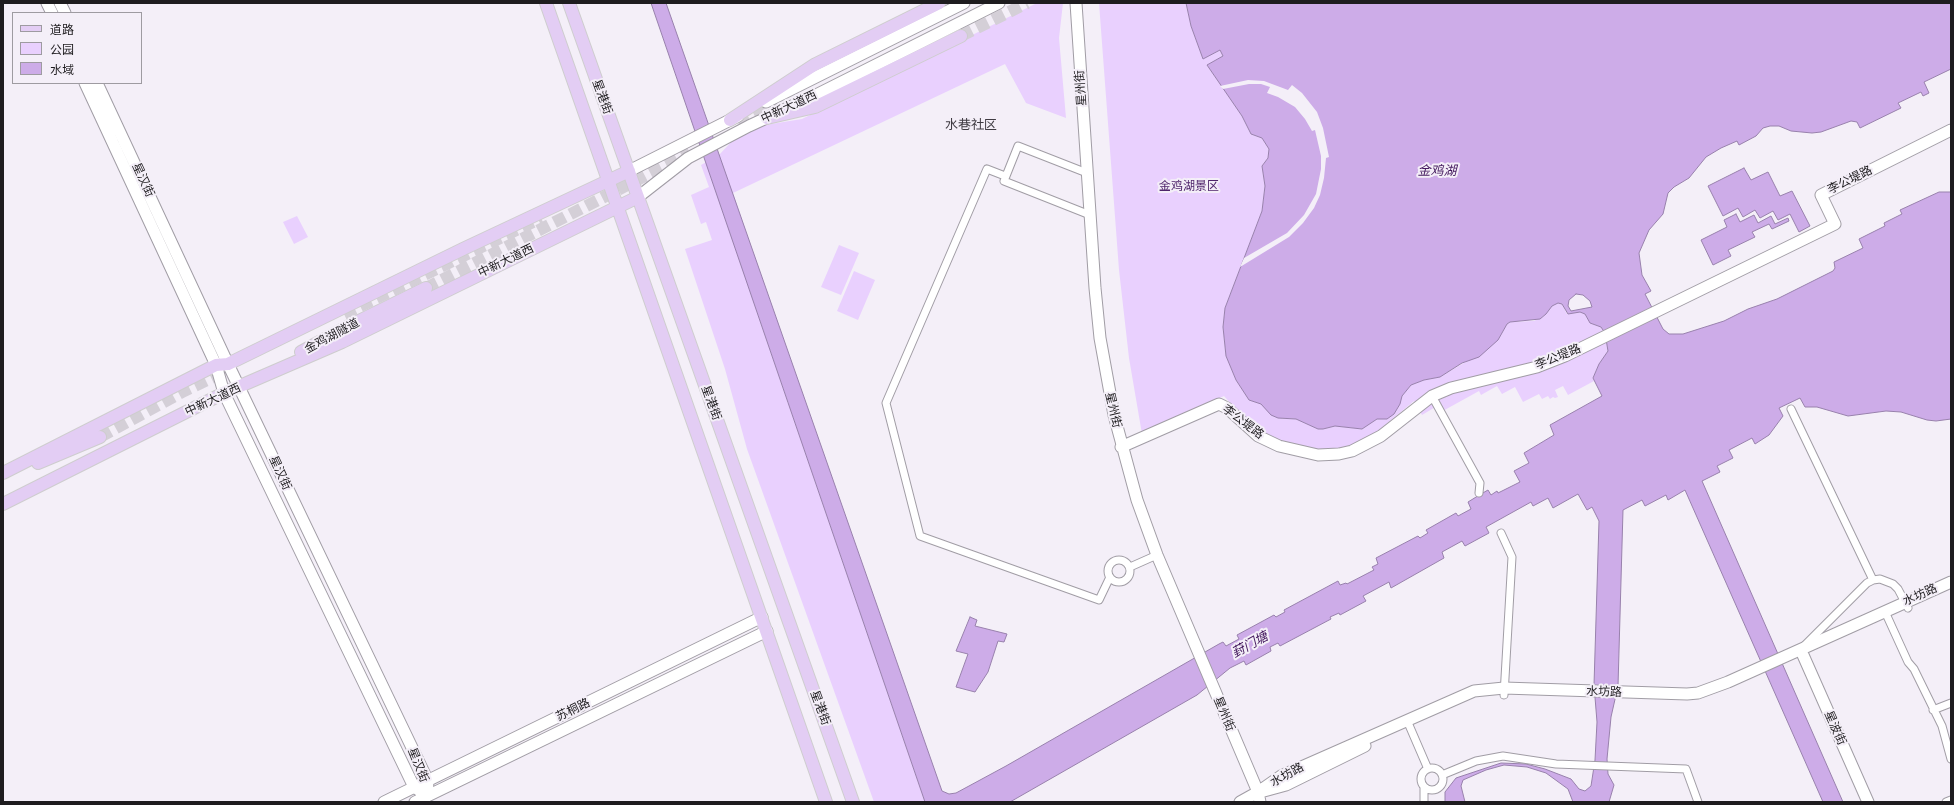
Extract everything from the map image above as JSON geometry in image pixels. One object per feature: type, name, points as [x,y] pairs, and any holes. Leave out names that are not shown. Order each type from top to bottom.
[{"type":"main road","name":"星港街","points":[[546,3],[826,802]]},
{"type":"main road","name":"星港街","points":[[569,3],[853,802]]},
{"type":"main road","points":[[730,120],[814,65],[939,3]]},
{"type":"main road","points":[[766,118],[815,107],[961,36]]},
{"type":"main road","name":"中新大道西","points":[[3,473],[216,365],[228,364],[463,248],[629,171]]},
{"type":"main road","name":"中新大道西","points":[[3,504],[224,393],[342,342],[638,197]]},
{"type":"main road","name":"金鸡湖隧道","points":[[239,387],[348,326],[426,288]]},
{"type":"main road","points":[[3,478],[100,437]]},
{"type":"street","points":[[47,3],[52,12]]},
{"type":"street","points":[[60,3],[64,12]]},
{"type":"street","name":"中新大道西","points":[[629,171],[681,143],[964,3]]},
{"type":"street","name":"中新大道西","points":[[638,197],[688,158],[723,142],[766,118],[999,3]]},
{"type":"street","name":"星州街","points":[[1076,3],[1100,338],[1106,377],[1121,447],[1137,500],[1157,555],[1259,797],[1265,802]]},
{"type":"street","name":"星汉街","points":[[85,84],[216,365],[224,393],[414,787],[427,796]]},
{"type":"street","name":"星汉街","points":[[97,84],[228,364],[428,781],[427,796]]},
{"type":"street","name":"李公堤路","points":[[1121,447],[1219,404],[1227,408],[1258,436],[1274,444],[1306,453],[1339,454],[1360,447],[1381,436],[1432,396],[1451,388],[1537,367],[1589,344],[1835,224],[1821,195],[1951,130]]},
{"type":"street","points":[[1087,173],[1018,146],[1004,181],[1090,215]]},
{"type":"street","points":[[1005,176],[987,169],[886,403],[920,536],[1099,600],[1110,577],[1108,570],[1114,561],[1122,560],[1130,567],[1130,574],[1126,580],[1119,582],[1110,577]]},
{"type":"street","points":[[1432,396],[1480,483],[1479,493]]},
{"type":"street","points":[[1791,409],[1873,580]]},
{"type":"street","points":[[1501,534],[1512,557],[1504,692]]},
{"type":"street","points":[[1130,567],[1157,555]]},
{"type":"street","points":[[1802,652],[1867,583],[1873,580],[1880,579],[1893,584],[1898,589],[1907,605]]},
{"type":"street","name":"水坊路","points":[[1802,652],[1887,616],[1951,582]]},
{"type":"street","name":"水坊路","points":[[1259,797],[1281,776],[1459,697],[1474,692],[1589,694],[1668,700],[1699,697],[1717,692],[1758,671],[1907,605],[1951,590]]},
{"type":"street","points":[[335,622],[349,616]]},
{"type":"street","points":[[1887,616],[1908,662],[1914,669],[1944,731],[1951,759]]},
{"type":"street","name":"苏桐路","points":[[384,802],[762,617]]},
{"type":"street","points":[[739,628],[746,641]]},
{"type":"street","name":"苏桐路","points":[[415,802],[767,631]]},
{"type":"street","name":"星波街","points":[[1802,652],[1868,802]]},
{"type":"street","name":"水坊路","points":[[1240,802],[1259,797],[1286,785],[1409,725],[1462,702],[1504,692]]},
{"type":"street","points":[[1933,710],[1951,703]]},
{"type":"street","points":[[552,720],[558,733]]},
{"type":"street","points":[[1409,725],[1428,769]]},
{"type":"street","points":[[1442,775],[1476,761],[1503,756],[1556,764],[1686,769],[1698,802]]},
{"type":"street","points":[[1424,787],[1431,790],[1438,788],[1442,782],[1442,775],[1437,769],[1428,769],[1421,777],[1421,782],[1424,787],[1424,802]]},
{"type":"street","points":[[1946,802],[1951,800]]},
{"type":"green space","points":[[1037,3],[1063,3],[1059,38],[1066,118],[1026,103],[1005,64],[733,193],[768,297],[754,303],[925,802],[874,802],[747,449],[725,369],[685,249],[712,240],[706,222],[701,224],[691,195],[709,187],[701,165],[719,155],[735,138],[765,125],[802,119]]},
{"type":"green space","name":"金鸡湖景区","points":[[1099,3],[1186,3],[1191,26],[1203,59],[1220,50],[1223,56],[1207,65],[1242,116],[1251,134],[1262,138],[1269,149],[1268,158],[1262,166],[1265,186],[1262,211],[1225,308],[1223,327],[1226,356],[1236,380],[1249,400],[1261,404],[1283,419],[1296,419],[1318,429],[1335,426],[1362,429],[1377,419],[1387,419],[1398,408],[1402,396],[1411,385],[1424,380],[1440,377],[1469,360],[1500,336],[1507,324],[1510,322],[1534,321],[1544,316],[1551,306],[1558,303],[1562,304],[1567,314],[1580,312],[1585,314],[1590,323],[1601,327],[1605,333],[1608,351],[1599,364],[1593,378],[1594,381],[1568,395],[1563,386],[1555,390],[1558,397],[1553,397],[1550,399],[1548,396],[1542,399],[1539,394],[1523,402],[1515,387],[1502,394],[1497,386],[1481,395],[1479,391],[1441,412],[1437,406],[1422,415],[1414,401],[1378,431],[1349,446],[1331,450],[1306,449],[1267,437],[1241,415],[1224,396],[1142,434],[1129,358],[1119,270]]},
{"type":"green space","points":[[297,216],[308,237],[294,244],[283,222]]},
{"type":"green space","points":[[839,245],[859,253],[841,295],[821,287]]},
{"type":"green space","points":[[854,271],[875,280],[858,320],[837,311]]},
{"type":"water","name":"金鸡湖","points":[[651,3],[666,3],[942,791],[949,794],[956,793],[1006,766],[1219,644],[1223,642],[1226,646],[1239,639],[1237,635],[1274,615],[1276,617],[1285,612],[1284,610],[1338,581],[1340,585],[1347,584],[1374,570],[1372,567],[1378,564],[1376,558],[1418,536],[1420,538],[1428,533],[1426,530],[1456,513],[1458,516],[1471,509],[1468,502],[1488,490],[1491,495],[1520,482],[1514,471],[1529,463],[1524,453],[1554,435],[1550,425],[1602,396],[1593,378],[1599,364],[1608,351],[1605,333],[1601,327],[1590,323],[1585,314],[1580,312],[1568,314],[1562,304],[1558,303],[1552,306],[1540,319],[1510,322],[1507,324],[1498,340],[1479,357],[1462,363],[1440,377],[1424,380],[1411,385],[1402,396],[1400,404],[1394,414],[1387,419],[1377,419],[1362,429],[1335,426],[1318,429],[1296,419],[1278,418],[1271,415],[1261,404],[1249,400],[1236,380],[1226,356],[1223,327],[1225,308],[1262,211],[1265,186],[1262,166],[1268,158],[1269,149],[1262,138],[1251,134],[1242,116],[1207,65],[1223,56],[1220,50],[1203,59],[1191,26],[1186,3],[1951,3],[1951,69],[1924,82],[1929,93],[1923,96],[1921,92],[1898,103],[1901,108],[1860,128],[1857,122],[1851,121],[1821,132],[1812,133],[1791,131],[1779,126],[1770,126],[1763,128],[1756,136],[1739,145],[1737,141],[1721,148],[1706,157],[1689,178],[1674,187],[1668,193],[1663,214],[1649,230],[1639,253],[1642,275],[1651,291],[1645,294],[1663,329],[1669,334],[1683,334],[1724,321],[1748,309],[1777,299],[1833,271],[1835,268],[1834,262],[1863,248],[1859,239],[1885,226],[1884,223],[1902,214],[1900,210],[1939,192],[1951,192],[1951,419],[1936,421],[1927,420],[1901,412],[1886,411],[1848,416],[1817,407],[1805,407],[1800,398],[1779,408],[1783,416],[1769,435],[1755,444],[1752,438],[1729,450],[1733,458],[1717,466],[1720,472],[1702,481],[1843,802],[1823,802],[1685,490],[1668,500],[1666,495],[1645,506],[1642,500],[1623,510],[1618,686],[1611,717],[1607,759],[1608,774],[1614,785],[1609,802],[1573,802],[1568,789],[1546,773],[1527,767],[1504,765],[1486,770],[1463,780],[1461,786],[1465,802],[1445,802],[1445,792],[1456,778],[1501,763],[1526,764],[1545,769],[1571,779],[1579,789],[1585,791],[1591,786],[1595,760],[1597,722],[1594,685],[1599,521],[1592,507],[1587,510],[1578,494],[1553,508],[1548,498],[1533,506],[1531,502],[1486,527],[1489,533],[1465,546],[1462,541],[1442,552],[1444,558],[1391,588],[1389,582],[1363,596],[1366,601],[1340,615],[1339,613],[1330,617],[1331,619],[1280,646],[1278,643],[1270,647],[1271,651],[1246,665],[1244,661],[1230,668],[1197,695],[1010,802],[925,802]],"holes":[[[1576,294],[1583,295],[1590,301],[1592,307],[1571,311],[1568,306],[1569,300]]]},
{"type":"water","points":[[1744,168],[1751,180],[1768,172],[1780,196],[1792,191],[1810,226],[1799,232],[1790,214],[1778,220],[1773,211],[1760,218],[1755,210],[1743,217],[1738,208],[1723,216],[1708,186]]},
{"type":"water","points":[[1736,214],[1740,222],[1754,215],[1758,223],[1771,216],[1775,224],[1788,218],[1789,221],[1772,229],[1769,224],[1752,232],[1755,237],[1728,250],[1731,256],[1713,265],[1701,240],[1727,227],[1724,220]]},
{"type":"water","points":[[970,617],[977,620],[975,626],[1007,634],[1004,642],[998,641],[988,672],[975,692],[956,687],[968,654],[956,651]]},
{"type":"pier","points":[[1248,80],[1264,81],[1288,90],[1292,85],[1302,93],[1317,112],[1323,128],[1329,157],[1326,158],[1324,178],[1320,195],[1314,208],[1303,223],[1289,237],[1240,267],[1244,258],[1287,233],[1304,215],[1316,194],[1321,169],[1321,156],[1315,130],[1312,131],[1305,119],[1295,107],[1278,97],[1267,93],[1270,87],[1261,84],[1249,84],[1223,89],[1220,86]]},
{"type":"tunnel","points":[[961,36],[1027,3]]},
{"type":"tunnel","points":[[737,121],[777,100]]},
{"type":"tunnel","points":[[426,288],[690,153]]},
{"type":"tunnel","points":[[344,314],[541,218]]},
{"type":"tunnel","points":[[100,437],[184,391],[228,370]]},
{"type":"district","name":"水巷社区","points":[[971,125]]},
{"type":"water label","name":"葑门塘","points":[[1250,645]]}]
